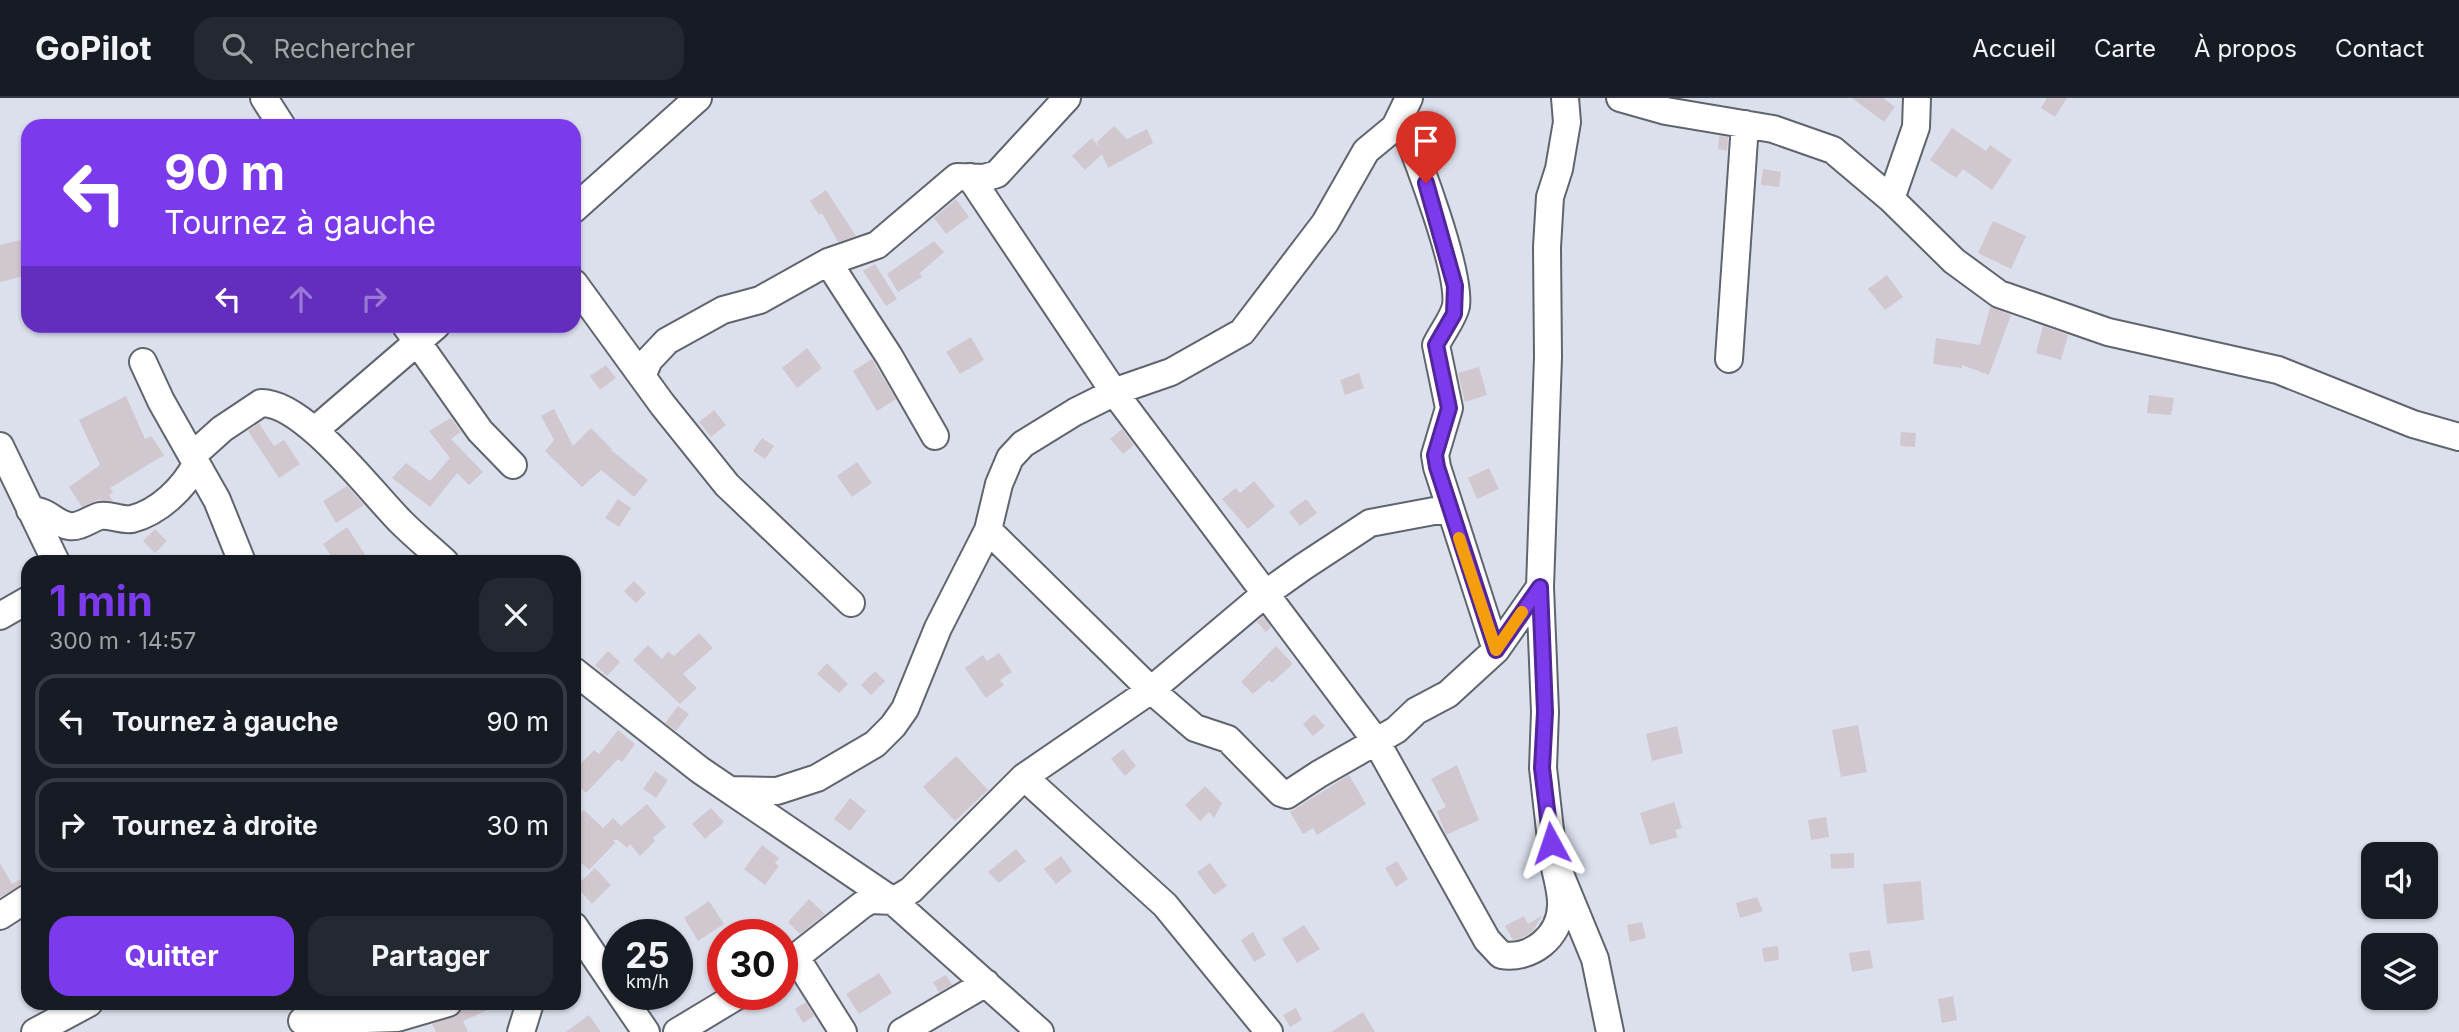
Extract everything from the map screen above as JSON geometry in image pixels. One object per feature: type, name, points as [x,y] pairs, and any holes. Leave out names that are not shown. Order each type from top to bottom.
[{"type":"street","points":[[264,98],[278,119]]},
{"type":"street","points":[[581,203],[698,98]]},
{"type":"street","points":[[643,374],[649,360],[667,341],[723,310],[777,293],[828,262],[877,245],[957,177],[984,178],[997,174],[1067,98]]},
{"type":"street","points":[[970,177],[1114,392],[1376,741],[1487,940],[1501,955],[1531,953],[1548,938],[1555,927],[1562,904],[1542,768],[1545,700],[1540,587],[1548,357],[1547,247],[1550,197],[1559,169],[1567,122],[1565,98]]},
{"type":"street","points":[[1620,98],[1666,111],[1803,137],[1833,150],[1891,199],[1954,261],[1999,294],[2108,332],[2278,370],[2413,424],[2459,437]]},
{"type":"street","points":[[1891,199],[1916,127],[1917,98]]},
{"type":"street","points":[[1405,108],[1455,286],[1454,314],[1436,345],[1449,408],[1435,455],[1449,511],[1496,650]]},
{"type":"street","points":[[730,790],[777,791],[817,778],[874,744],[893,726],[905,709],[938,628],[988,530],[999,484],[1010,458],[1023,444],[1074,412],[1114,392],[1171,372],[1247,327],[1325,223],[1366,151],[1405,108]]},
{"type":"street","points":[[1729,359],[1745,124]]},
{"type":"street","points":[[828,262],[890,356],[935,436]]},
{"type":"street","points":[[581,292],[643,374],[662,404],[727,485],[851,603]]},
{"type":"street","points":[[315,430],[417,333]]},
{"type":"street","points":[[420,333],[480,431],[513,466]]},
{"type":"street","points":[[143,362],[161,401],[217,500],[239,555]]},
{"type":"street","points":[[30,510],[48,513],[58,522],[73,526],[102,516],[133,519],[170,498],[188,480],[194,460],[222,429],[261,403],[280,406],[315,430],[403,525],[437,555]]},
{"type":"street","points":[[0,446],[52,555]]},
{"type":"street","points":[[798,957],[862,905],[871,900],[893,901],[911,890],[1024,777],[1151,690],[1265,594],[1370,523],[1434,510],[1449,511]]},
{"type":"street","points":[[988,530],[1151,690],[1195,728],[1228,739],[1281,793],[1287,795],[1396,730],[1416,711],[1448,694],[1496,650],[1540,587]]},
{"type":"street","points":[[0,616],[21,604]]},
{"type":"street","points":[[581,676],[730,790],[893,901],[1040,1032]]},
{"type":"street","points":[[1024,777],[1165,905],[1269,1032]]},
{"type":"street","points":[[1553,857],[1594,960],[1610,1032]]},
{"type":"street","points":[[0,916],[21,902]]},
{"type":"street","points":[[581,953],[602,975]]},
{"type":"street","points":[[798,974],[843,1032]]},
{"type":"street","points":[[902,1032],[986,983]]},
{"type":"street","points":[[35,1032],[76,1010]]},
{"type":"street","points":[[300,1018],[397,1018],[424,1010]]},
{"type":"street","points":[[521,1032],[528,1010]]},
{"type":"street","points":[[631,1010],[646,1032]]},
{"type":"street","points":[[677,1032],[713,1010]]},
{"type":"building","points":[[1852,98],[1883,98],[1895,107],[1884,122]]},
{"type":"building","points":[[2047,98],[2067,98],[2055,117],[2041,108]]},
{"type":"building","points":[[1114,126],[1127,139],[1147,129],[1153,143],[1108,168],[1102,154],[1085,170],[1072,156],[1092,138],[1099,147],[1097,142]]},
{"type":"building","points":[[1952,128],[1986,151],[1990,145],[2012,160],[1992,190],[1963,169],[1956,178],[1930,160]]},
{"type":"building","points":[[1719,136],[1728,137],[1727,151],[1718,149]]},
{"type":"building","points":[[1763,169],[1781,172],[1779,187],[1761,185]]},
{"type":"building","points":[[826,190],[856,236],[838,242],[822,213],[819,215],[810,201]]},
{"type":"building","points":[[956,199],[969,217],[946,234],[934,218]]},
{"type":"building","points":[[1993,221],[2026,236],[2011,269],[1978,253]]},
{"type":"building","points":[[21,240],[21,277],[0,282],[0,245]]},
{"type":"building","points":[[934,241],[944,252],[920,273],[922,277],[898,292],[887,274]]},
{"type":"building","points":[[875,264],[897,299],[886,306],[863,271]]},
{"type":"building","points":[[1887,275],[1903,297],[1885,310],[1868,289]]},
{"type":"building","points":[[1990,307],[2011,315],[1989,375],[1962,365],[1962,368],[1933,364],[1936,338],[1980,345]]},
{"type":"building","points":[[2043,326],[2068,335],[2061,360],[2036,353]]},
{"type":"building","points":[[971,337],[984,360],[960,374],[946,352]]},
{"type":"building","points":[[807,348],[822,368],[797,388],[782,368]]},
{"type":"building","points":[[872,359],[896,399],[877,411],[853,371]]},
{"type":"building","points":[[606,365],[616,378],[600,390],[590,376]]},
{"type":"building","points":[[1479,367],[1487,395],[1465,402],[1458,373]]},
{"type":"building","points":[[1359,373],[1364,388],[1345,395],[1340,380]]},
{"type":"building","points":[[2149,395],[2174,398],[2171,415],[2147,413]]},
{"type":"building","points":[[126,396],[145,439],[151,436],[164,455],[110,488],[113,492],[109,495],[113,501],[98,500],[82,507],[69,487],[100,465],[79,420]]},
{"type":"building","points":[[554,409],[573,446],[591,428],[611,450],[648,480],[634,497],[601,470],[582,487],[545,451],[554,440],[541,416]]},
{"type":"building","points":[[714,410],[726,425],[711,437],[699,422]]},
{"type":"building","points":[[451,418],[461,432],[451,439],[483,472],[469,485],[457,473],[430,507],[392,478],[406,463],[430,481],[450,458],[429,431]]},
{"type":"building","points":[[259,423],[274,446],[284,440],[300,464],[279,478],[248,431]]},
{"type":"building","points":[[1122,429],[1134,445],[1123,454],[1110,439]]},
{"type":"building","points":[[1901,432],[1916,433],[1915,447],[1900,446]]},
{"type":"building","points":[[762,438],[774,446],[765,459],[753,451]]},
{"type":"building","points":[[857,462],[872,483],[852,497],[837,476]]},
{"type":"building","points":[[1489,468],[1499,489],[1477,499],[1468,478]]},
{"type":"building","points":[[1254,481],[1275,506],[1248,529],[1222,499],[1236,488],[1240,493]]},
{"type":"building","points":[[347,486],[364,505],[336,523],[323,501]]},
{"type":"building","points":[[618,499],[631,508],[619,527],[605,518]]},
{"type":"building","points":[[1306,499],[1317,513],[1300,526],[1289,512]]},
{"type":"building","points":[[347,527],[365,555],[330,555],[323,544]]},
{"type":"building","points":[[155,529],[167,541],[155,553],[143,541]]},
{"type":"building","points":[[634,581],[646,593],[636,603],[624,591]]},
{"type":"building","points":[[1263,616],[1271,627],[1266,632],[1257,622]]},
{"type":"building","points":[[699,633],[713,648],[683,674],[697,688],[680,704],[633,660],[648,645],[662,659],[668,651],[674,656]]},
{"type":"building","points":[[1276,646],[1293,664],[1272,683],[1269,680],[1253,694],[1241,682]]},
{"type":"building","points":[[608,651],[620,662],[607,676],[595,665]]},
{"type":"building","points":[[999,653],[1012,672],[1000,680],[1004,685],[986,698],[965,668],[983,655],[987,661]]},
{"type":"building","points":[[827,663],[848,684],[839,693],[817,674]]},
{"type":"building","points":[[875,671],[885,681],[871,695],[861,685]]},
{"type":"building","points":[[678,706],[689,714],[676,731],[665,723]]},
{"type":"building","points":[[1314,714],[1325,726],[1313,736],[1303,724]]},
{"type":"building","points":[[1858,725],[1867,772],[1841,777],[1832,730]]},
{"type":"building","points":[[1677,726],[1683,753],[1652,761],[1646,734]]},
{"type":"building","points":[[618,730],[635,744],[622,762],[618,759],[586,793],[581,788],[581,764],[594,750],[599,754]]},
{"type":"building","points":[[1123,749],[1136,766],[1125,776],[1111,759]]},
{"type":"building","points":[[956,756],[988,790],[955,821],[923,787]]},
{"type":"building","points":[[1457,765],[1479,820],[1446,835],[1437,811],[1446,807],[1431,779]]},
{"type":"building","points":[[655,771],[668,780],[656,798],[643,789]]},
{"type":"building","points":[[1349,775],[1366,804],[1317,835],[1313,828],[1303,834],[1290,812]]},
{"type":"building","points":[[1205,786],[1222,803],[1214,818],[1209,812],[1200,821],[1185,805]]},
{"type":"building","points":[[850,798],[866,811],[850,831],[834,819]]},
{"type":"building","points":[[1674,802],[1682,828],[1675,830],[1678,837],[1650,845],[1640,813]]},
{"type":"building","points":[[647,804],[666,827],[653,838],[655,841],[640,856],[630,844],[627,848],[618,840],[613,840],[615,843],[589,870],[581,863],[581,813],[584,810],[603,828],[613,818],[621,826]]},
{"type":"building","points":[[711,808],[724,822],[705,839],[692,824]]},
{"type":"building","points":[[1826,817],[1829,837],[1811,840],[1808,820]]},
{"type":"building","points":[[762,845],[779,858],[775,863],[779,866],[765,885],[744,869]]},
{"type":"building","points":[[1016,849],[1026,861],[999,883],[988,872]]},
{"type":"building","points":[[1854,853],[1854,868],[1831,869],[1830,854]]},
{"type":"building","points":[[1061,856],[1072,871],[1056,884],[1044,869]]},
{"type":"building","points":[[1397,861],[1408,879],[1396,887],[1385,868]]},
{"type":"building","points":[[0,863],[12,884],[21,879],[21,886],[0,897]]},
{"type":"building","points":[[1210,863],[1227,886],[1214,895],[1197,872]]},
{"type":"building","points":[[595,868],[611,885],[592,904],[581,892],[581,881]]},
{"type":"building","points":[[1921,881],[1924,920],[1887,924],[1883,884]]},
{"type":"building","points":[[1757,897],[1763,911],[1740,918],[1736,903]]},
{"type":"building","points":[[809,899],[825,914],[800,934],[798,919],[791,919]]},
{"type":"building","points":[[709,901],[721,919],[707,919],[707,935],[698,941],[693,933],[693,919],[684,918]]},
{"type":"building","points":[[1543,915],[1532,932],[1519,939],[1513,940],[1505,926],[1524,916],[1528,924]]},
{"type":"building","points":[[1642,922],[1646,938],[1630,942],[1627,925]]},
{"type":"building","points":[[1304,925],[1320,949],[1297,963],[1282,939]]},
{"type":"building","points":[[1253,932],[1266,955],[1254,962],[1241,940]]},
{"type":"building","points":[[1778,946],[1779,960],[1764,962],[1762,948]]},
{"type":"building","points":[[1870,950],[1873,968],[1852,972],[1849,953]]},
{"type":"building","points":[[879,973],[892,993],[859,1014],[846,994]]},
{"type":"building","points":[[946,975],[952,985],[939,992],[933,982]]},
{"type":"building","points":[[1953,996],[1957,1020],[1942,1023],[1938,999]]},
{"type":"building","points":[[806,1002],[814,1016],[803,1023],[796,1010]]},
{"type":"building","points":[[1296,1008],[1302,1020],[1290,1027],[1283,1015]]},
{"type":"building","points":[[461,1010],[487,1010],[463,1021],[468,1032],[436,1032],[432,1024],[459,1014]]},
{"type":"building","points":[[1363,1012],[1375,1032],[1331,1032]]},
{"type":"building","points":[[589,1015],[601,1032],[566,1032]]},
{"type":"slow traffic","points":[[1459,538],[1496,650],[1522,612]]},
{"type":"route","points":[[1426,183],[1455,286],[1456,303],[1454,314],[1436,345],[1449,408],[1447,423],[1435,455],[1437,467],[1496,650],[1540,587],[1545,677],[1542,768],[1551,843]]}]
